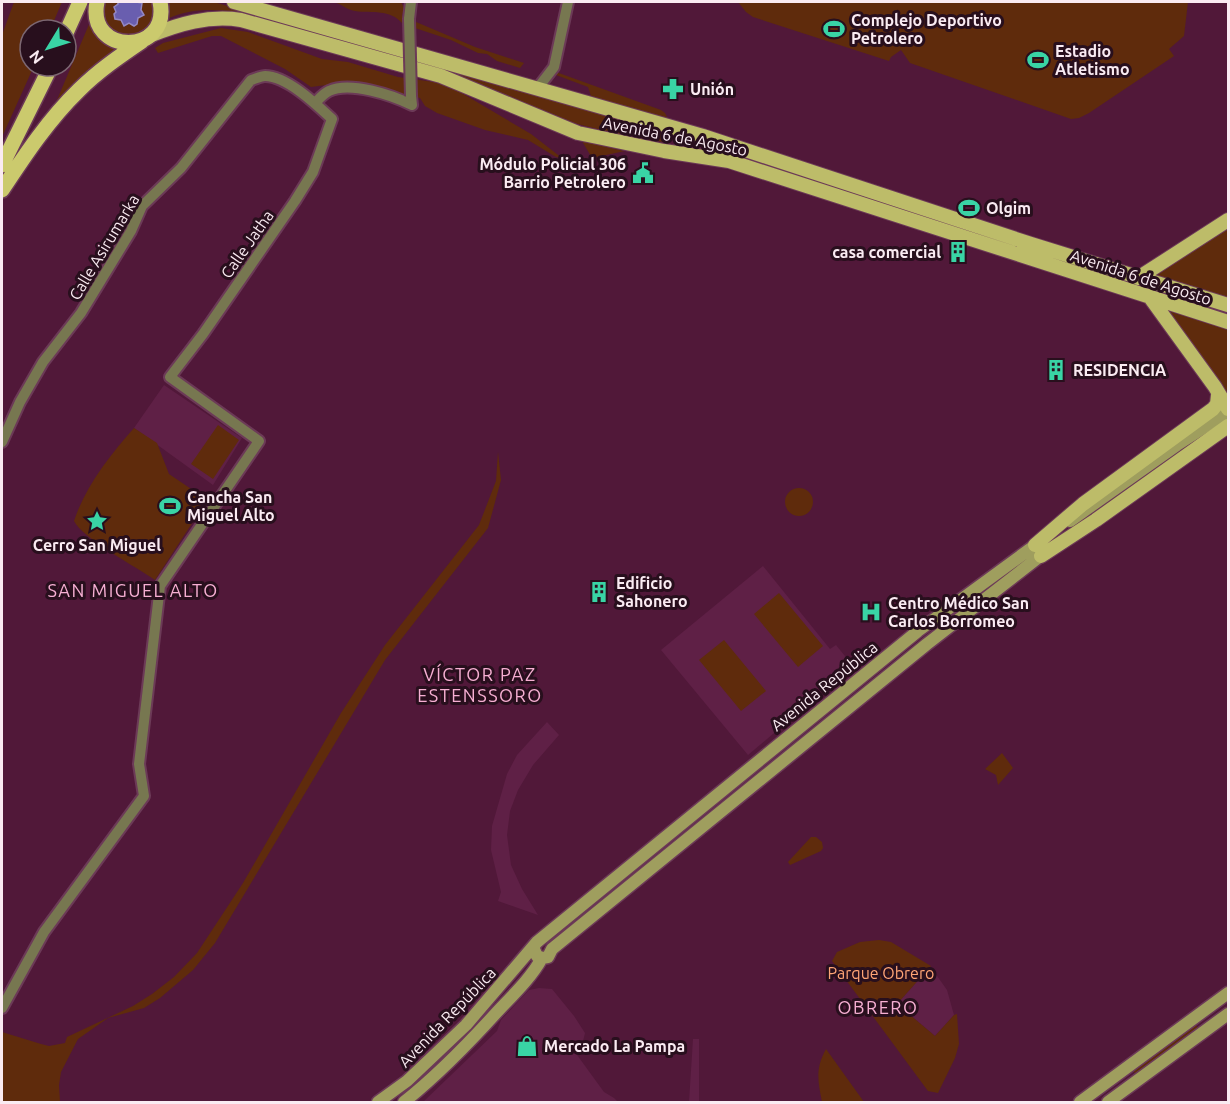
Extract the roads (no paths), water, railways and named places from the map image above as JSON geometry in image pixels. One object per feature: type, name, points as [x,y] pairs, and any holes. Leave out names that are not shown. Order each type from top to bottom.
[{"type":"highway","points":[[2,190],[48,124],[65,104],[103,68],[156,28],[160,19],[160,2]]},
{"type":"highway","points":[[74,18],[81,4]]},
{"type":"highway","points":[[95,6],[102,30],[113,39],[127,43],[145,38]]},
{"type":"highway","points":[[2,165],[45,78]]},
{"type":"main road","name":"Avenida 6 de Agosto","points":[[234,2],[703,136],[1138,278],[1228,305]]},
{"type":"main road","name":"Avenida 6 de Agosto","points":[[145,38],[184,23],[223,17],[241,20],[441,76],[578,134],[664,151],[729,160],[1228,322]]},
{"type":"main road","points":[[1138,278],[1228,220]]},
{"type":"main road","points":[[1149,296],[1215,387],[1228,411]]},
{"type":"main road","points":[[1038,550],[1083,504],[1213,409],[1217,404],[1218,395]]},
{"type":"main road","name":"Avenida República","points":[[378,1102],[408,1081],[466,1025],[537,943],[918,631],[1092,514],[1228,411]]},
{"type":"main road","name":"Avenida República","points":[[1178,447],[1228,418]]},
{"type":"main road","points":[[1038,550],[1096,520],[1228,426]]},
{"type":"main road","name":"Avenida República","points":[[552,949],[927,644],[1038,550]]},
{"type":"main road","points":[[549,941],[552,949],[549,956],[542,958],[535,954],[537,943],[549,941]]},
{"type":"main road","name":"Avenida República","points":[[404,1102],[431,1080],[480,1031],[514,994],[542,958]]},
{"type":"main road","points":[[1080,1102],[1228,993]]},
{"type":"main road","points":[[1108,1102],[1228,1014]]},
{"type":"street","points":[[315,103],[328,91],[343,87],[412,100],[411,2]]},
{"type":"street","points":[[537,88],[554,67],[568,2]]},
{"type":"street","name":"Calle Asirumarka","points":[[2,442],[20,402],[43,362],[81,313],[131,231],[142,206],[181,168],[251,80],[265,76],[284,82],[315,103]]},
{"type":"street","name":"Calle Jatha","points":[[2,1008],[44,932],[144,796],[139,764],[160,585],[259,441],[170,377],[203,334],[296,201],[313,172],[332,119],[315,103]]},
{"type":"place","name":"Complejo Deportivo Petrolero","points":[[834,29]]},
{"type":"place","name":"Estadio Atletismo","points":[[1038,60]]},
{"type":"place","name":"Unión","points":[[673,89]]},
{"type":"place","name":"Módulo Policial 306 Barrio Petrolero","points":[[643,173]]},
{"type":"place","name":"Olgim","points":[[969,208]]},
{"type":"place","name":"casa comercial","points":[[958,252]]},
{"type":"place","name":"RESIDENCIA","points":[[1056,370]]},
{"type":"place","name":"Cancha San Miguel Alto","points":[[170,506]]},
{"type":"place","name":"Cerro San Miguel","points":[[97,521]]},
{"type":"place","name":"Edificio Sahonero","points":[[599,592]]},
{"type":"place","name":"Centro Médico San Carlos Borromeo","points":[[871,612]]},
{"type":"place","name":"Mercado La Pampa","points":[[527,1046]]},
{"type":"district","name":"SAN MIGUEL ALTO","points":[[133,591]]},
{"type":"district","name":"VÍCTOR PAZ ESTENSSORO","points":[[480,685]]},
{"type":"district","name":"OBRERO","points":[[878,1008]]},
{"type":"park label","name":"Parque Obrero","points":[[881,973]]}]
